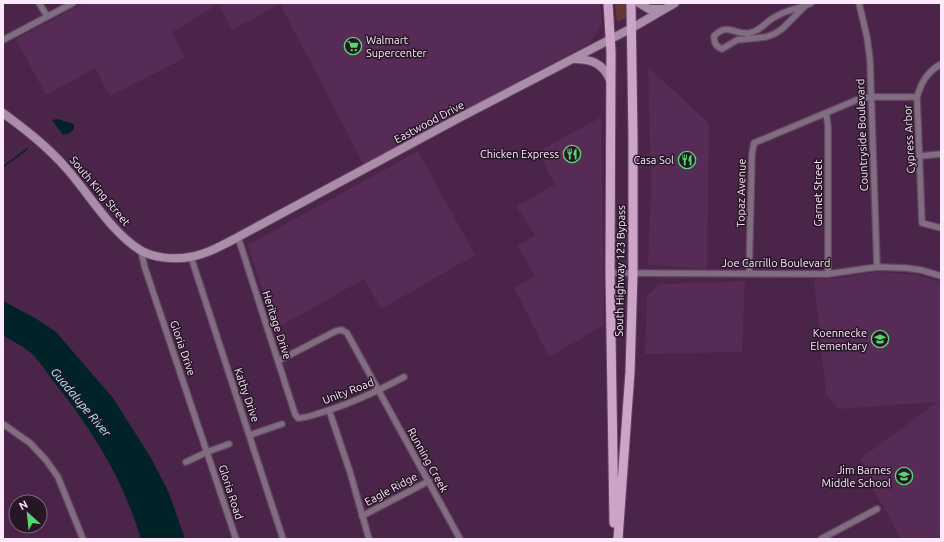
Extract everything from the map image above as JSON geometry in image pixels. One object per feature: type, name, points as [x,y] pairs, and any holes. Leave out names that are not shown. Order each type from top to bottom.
[{"type":"main road","name":"South Highway 123 Bypass","points":[[608,3],[611,81],[610,273],[614,539]]},
{"type":"main road","name":"South Highway 123 Bypass","points":[[618,539],[630,372],[633,273],[631,3]]},
{"type":"main road","points":[[639,3],[649,9],[654,10],[667,8]]},
{"type":"main road","name":"Eastwood Drive","points":[[191,257],[211,250],[238,237],[610,40],[675,3]]},
{"type":"main road","points":[[573,59],[588,59],[598,63],[605,70],[611,81]]},
{"type":"main road","name":"South King Street","points":[[3,113],[54,154],[123,237],[141,251],[156,256],[171,258],[191,257]]},
{"type":"street","points":[[39,3],[47,16]]},
{"type":"street","points":[[3,40],[73,3]]},
{"type":"street","points":[[805,6],[782,29],[774,34],[766,37],[749,35],[726,29],[718,31],[714,36],[714,42],[717,47],[722,49],[737,40],[749,35],[760,30],[776,16],[811,3]]},
{"type":"street","name":"Countryside Boulevard","points":[[859,3],[867,37],[870,60],[877,267]]},
{"type":"street","name":"Cypress Arbor","points":[[941,64],[926,76],[922,82],[917,97],[922,223],[941,228]]},
{"type":"street","name":"Topaz Avenue","points":[[749,274],[752,154],[754,143],[859,99],[871,97],[917,97]]},
{"type":"street","name":"Garnet Street","points":[[826,113],[828,126],[828,274]]},
{"type":"street","points":[[920,156],[941,154]]},
{"type":"street","name":"Heritage Drive","points":[[238,237],[298,418]]},
{"type":"street","name":"Gloria Drive","points":[[141,251],[145,268],[207,452]]},
{"type":"street","name":"Kathy Drive","points":[[191,257],[283,539]]},
{"type":"street","name":"Joe Carrillo Boulevard","points":[[610,273],[828,274],[877,267],[921,270],[941,276]]},
{"type":"street","name":"Running Creek","points":[[278,361],[336,331],[342,330],[347,332],[460,539]]},
{"type":"street","name":"Unity Road","points":[[298,418],[304,418],[358,401],[404,377]]},
{"type":"street","points":[[329,410],[350,472],[369,539]]},
{"type":"street","points":[[3,424],[30,443],[54,471],[58,477],[83,539]]},
{"type":"street","points":[[250,435],[282,424]]},
{"type":"street","points":[[186,462],[229,444]]},
{"type":"street","name":"Gloria Road","points":[[207,452],[236,539]]},
{"type":"street","name":"Eagle Ridge","points":[[362,516],[429,481]]},
{"type":"street","points":[[821,539],[877,509]]},
{"type":"shaded area","points":[[84,3],[600,3],[602,22],[591,42],[364,165],[280,4],[232,30],[219,4],[172,32],[185,58],[110,96],[95,68],[46,95],[16,39]]},
{"type":"shaded area","points":[[615,3],[627,3],[628,17],[617,22]]},
{"type":"shaded area","points":[[648,67],[709,123],[707,269],[648,265],[651,185]]},
{"type":"shaded area","points":[[601,117],[604,325],[549,357],[514,288],[535,276],[517,246],[535,235],[516,206],[555,185],[538,152]]},
{"type":"shaded area","points":[[418,151],[475,255],[381,309],[364,279],[275,329],[248,245]]},
{"type":"shaded area","name":"Koennecke Elementary","points":[[874,272],[916,275],[941,282],[941,539],[901,539],[875,492],[860,459],[937,402],[839,409],[826,395],[814,279],[840,278]]},
{"type":"shaded area","points":[[745,281],[742,352],[645,354],[647,296],[659,284]]},
{"type":"water","points":[[57,119],[74,124],[74,129],[70,133],[63,135],[52,120]]},
{"type":"water","name":"Guadalupe River","points":[[3,301],[35,318],[56,332],[113,398],[151,458],[169,493],[185,539],[141,539],[126,497],[94,437],[34,356],[25,348],[3,335]]},
{"type":"waterway","points":[[3,167],[27,149]]},
{"type":"place","name":"Walmart Supercenter","points":[[353,46]]},
{"type":"place","name":"Chicken Express","points":[[572,154]]},
{"type":"place","name":"Casa Sol","points":[[687,160]]},
{"type":"place","name":"Koennecke Elementary","points":[[880,339]]},
{"type":"place","name":"Jim Barnes Middle School","points":[[904,476]]}]
